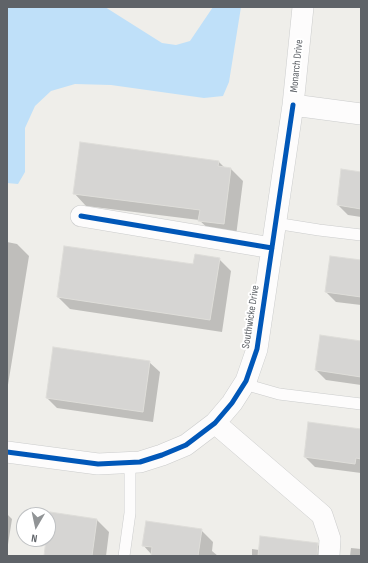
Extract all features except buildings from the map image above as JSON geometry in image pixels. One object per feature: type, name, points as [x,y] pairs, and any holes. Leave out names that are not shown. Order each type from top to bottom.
[{"type":"street","name":"Monarch Drive","points":[[304,7],[293,105],[361,114]]},
{"type":"street","name":"Southwicke Drive","points":[[7,452],[98,464],[140,462],[162,455],[186,444],[215,423],[232,403],[244,384],[257,349],[293,105]]},
{"type":"street","points":[[80,216],[272,248]]},
{"type":"street","points":[[215,423],[322,515],[330,539],[329,556]]},
{"type":"lane","points":[[275,223],[361,235]]},
{"type":"lane","points":[[244,384],[279,394],[361,404]]},
{"type":"lane","points":[[124,556],[130,513],[130,462]]},
{"type":"water","points":[[7,7],[105,7],[162,43],[176,45],[190,41],[213,7],[241,7],[229,82],[223,96],[204,98],[111,85],[75,84],[51,91],[35,106],[25,128],[25,172],[18,184],[7,183]]},
{"type":"cycle path","points":[[7,452],[98,464],[140,462],[186,445],[215,423],[232,403],[246,381],[257,349],[293,105]]},
{"type":"cycle path","points":[[81,216],[272,248]]}]
